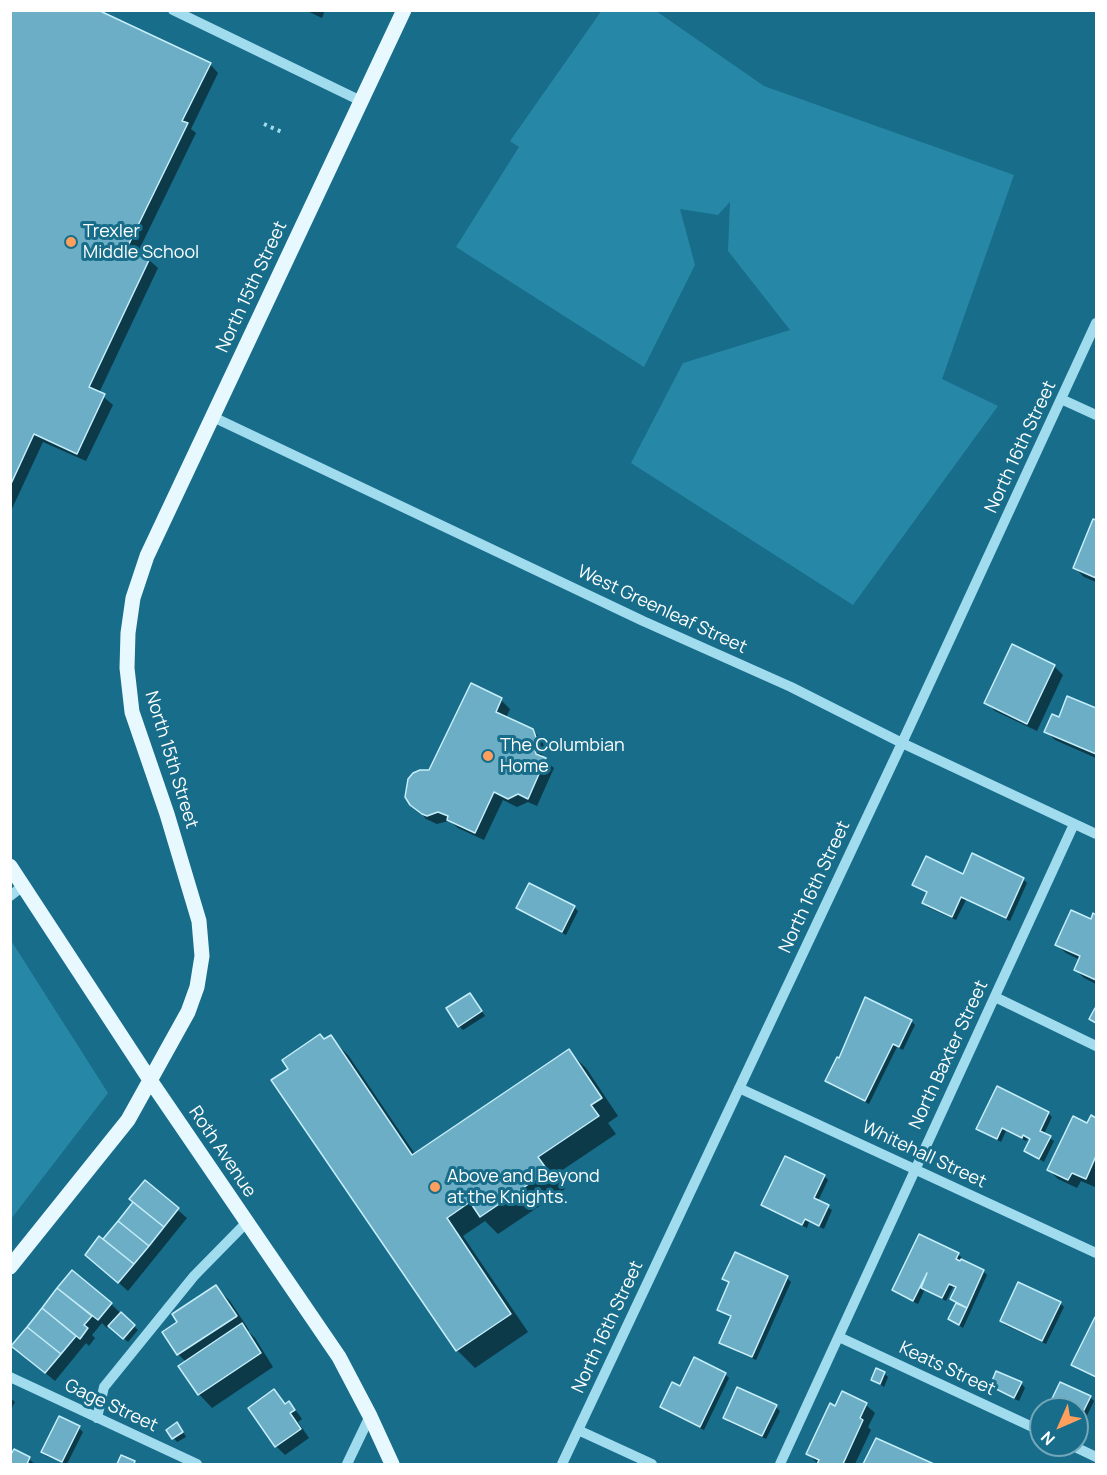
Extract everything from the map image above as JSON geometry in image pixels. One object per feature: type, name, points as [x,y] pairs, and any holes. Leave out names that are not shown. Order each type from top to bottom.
[{"type":"main road","name":"North 15th Street","points":[[10,1267],[128,1120],[188,1012],[197,987],[202,956],[199,921],[168,814],[132,712],[127,668],[128,633],[133,598],[147,556],[404,10]]},
{"type":"main road","name":"Roth Avenue","points":[[10,866],[150,1080],[339,1357],[392,1464]]},
{"type":"street","points":[[173,10],[362,101]]},
{"type":"street","name":"North 16th Street","points":[[562,1464],[902,743],[1096,323]]},
{"type":"street","points":[[1061,399],[1096,415]]},
{"type":"street","name":"West Greenleaf Street","points":[[213,417],[643,621],[791,687],[902,743],[1096,834]]},
{"type":"street","name":"North Baxter Street","points":[[780,1464],[1074,824]]},
{"type":"street","points":[[10,896],[23,886]]},
{"type":"street","points":[[995,997],[1096,1047]]},
{"type":"street","name":"Whitehall Street","points":[[738,1088],[1096,1253]]},
{"type":"street","points":[[97,1418],[104,1387],[194,1276],[246,1223]]},
{"type":"street","name":"Keats Street","points":[[839,1337],[1029,1425]]},
{"type":"street","name":"Gage Street","points":[[10,1377],[197,1464]]},
{"type":"street","points":[[347,1464],[370,1416]]},
{"type":"street","points":[[578,1430],[652,1464]]},
{"type":"path","points":[[264,124],[284,133]]},
{"type":"shaded area","points":[[602,10],[656,11],[764,86],[1014,175],[942,379],[998,406],[853,605],[631,463],[683,363],[790,330],[728,251],[730,202],[718,215],[680,209],[695,265],[644,367],[456,247],[519,147],[510,141]]},
{"type":"shaded area","points":[[10,939],[108,1093],[11,1219],[10,1219]]},
{"type":"building","name":"Trexler Middle School","points":[[10,10],[98,10],[211,63],[182,121],[188,123],[127,248],[150,258],[89,387],[105,394],[77,454],[34,434],[10,486]]},
{"type":"building","points":[[1093,519],[1096,520],[1096,578],[1073,568]]},
{"type":"building","points":[[1012,644],[1055,665],[1027,724],[984,703]]},
{"type":"building","name":"The Columbian Home","points":[[471,683],[502,698],[496,712],[533,729],[537,740],[534,745],[536,754],[546,758],[528,799],[518,794],[508,799],[494,792],[475,833],[447,820],[448,816],[438,812],[427,816],[422,814],[410,805],[405,797],[408,779],[413,773],[429,770]]},
{"type":"building","points":[[1067,696],[1096,708],[1096,754],[1044,732],[1052,714],[1059,717]]},
{"type":"building","points":[[972,853],[1024,878],[1006,918],[961,897],[952,917],[922,903],[927,892],[912,885],[926,856],[963,874]]},
{"type":"building","points":[[529,883],[575,906],[562,932],[516,908]]},
{"type":"building","points":[[1071,910],[1091,919],[1093,913],[1096,915],[1096,980],[1074,970],[1080,956],[1055,945]]},
{"type":"building","points":[[470,993],[482,1011],[458,1027],[446,1008]]},
{"type":"building","points":[[865,997],[912,1020],[899,1047],[893,1044],[865,1101],[825,1081],[837,1057],[839,1058]]},
{"type":"building","points":[[1096,1009],[1096,1023],[1089,1019]]},
{"type":"building","name":"Above and Beyond at the Knights.","points":[[320,1034],[324,1039],[331,1035],[412,1155],[569,1049],[602,1098],[591,1105],[599,1116],[538,1157],[548,1171],[480,1217],[470,1202],[447,1218],[511,1314],[456,1351],[271,1080],[288,1069],[282,1060]]},
{"type":"building","points":[[997,1086],[1049,1112],[1040,1131],[1051,1136],[1039,1159],[1024,1151],[1030,1139],[1023,1135],[1022,1138],[1002,1128],[997,1139],[976,1129]]},
{"type":"building","points":[[1091,1115],[1096,1118],[1096,1156],[1086,1179],[1072,1173],[1068,1180],[1047,1170],[1073,1116],[1087,1123]]},
{"type":"building","points":[[785,1156],[825,1175],[814,1198],[829,1205],[819,1226],[805,1219],[802,1225],[761,1205]]},
{"type":"building","points":[[145,1180],[179,1208],[164,1227],[129,1199]]},
{"type":"building","points":[[133,1202],[164,1227],[149,1246],[118,1221]]},
{"type":"building","points":[[118,1221],[149,1246],[134,1264],[103,1239]]},
{"type":"building","points":[[919,1234],[959,1253],[956,1259],[960,1261],[961,1259],[984,1270],[967,1308],[950,1299],[956,1287],[949,1284],[942,1298],[921,1288],[927,1273],[913,1301],[892,1290]]},
{"type":"building","points":[[99,1236],[134,1264],[118,1283],[85,1255]]},
{"type":"building","points":[[735,1252],[788,1276],[752,1357],[719,1343],[731,1316],[717,1310],[729,1282],[722,1279]]},
{"type":"building","points":[[72,1270],[112,1303],[98,1320],[57,1288]]},
{"type":"building","points":[[1018,1282],[1061,1302],[1042,1341],[1000,1321]]},
{"type":"building","points":[[216,1285],[237,1316],[177,1355],[162,1332],[177,1322],[172,1314]]},
{"type":"building","points":[[57,1288],[92,1316],[84,1325],[88,1328],[80,1339],[42,1308]]},
{"type":"building","points":[[956,1303],[967,1308],[959,1325],[948,1319]]},
{"type":"building","points":[[42,1308],[76,1336],[61,1354],[27,1327]]},
{"type":"building","points":[[121,1312],[135,1325],[123,1339],[108,1326]]},
{"type":"building","points":[[1096,1318],[1096,1377],[1071,1365]]},
{"type":"building","points":[[242,1323],[261,1353],[198,1395],[178,1366]]},
{"type":"building","points":[[27,1327],[61,1354],[45,1373],[11,1346]]},
{"type":"building","points":[[694,1357],[726,1373],[700,1427],[660,1407],[672,1382],[680,1386]]},
{"type":"building","points":[[876,1368],[885,1372],[880,1384],[871,1380]]},
{"type":"building","points":[[996,1371],[1022,1382],[1014,1398],[990,1386]]},
{"type":"building","points":[[1060,1382],[1091,1396],[1089,1400],[1089,1397],[1053,1397]]},
{"type":"building","points":[[737,1387],[777,1405],[762,1436],[723,1418]]},
{"type":"building","points":[[274,1389],[285,1404],[289,1401],[295,1410],[290,1413],[301,1429],[275,1447],[248,1408]]},
{"type":"building","points":[[842,1391],[867,1403],[860,1418],[863,1420],[843,1464],[817,1464],[819,1460],[806,1454],[830,1403],[835,1406]]},
{"type":"building","points":[[59,1416],[80,1426],[62,1462],[41,1452]]},
{"type":"building","points":[[177,1422],[183,1432],[172,1439],[166,1430]]},
{"type":"building","points":[[876,1438],[934,1464],[863,1464]]},
{"type":"building","points":[[14,1449],[30,1457],[27,1464],[10,1464],[10,1456]]},
{"type":"building","points":[[121,1455],[135,1461],[134,1464],[117,1464]]},
{"type":"place","name":"Trexler Middle School","points":[[71,242]]},
{"type":"place","name":"The Columbian Home","points":[[488,756]]},
{"type":"place","name":"Above and Beyond at the Knights.","points":[[435,1187]]}]
